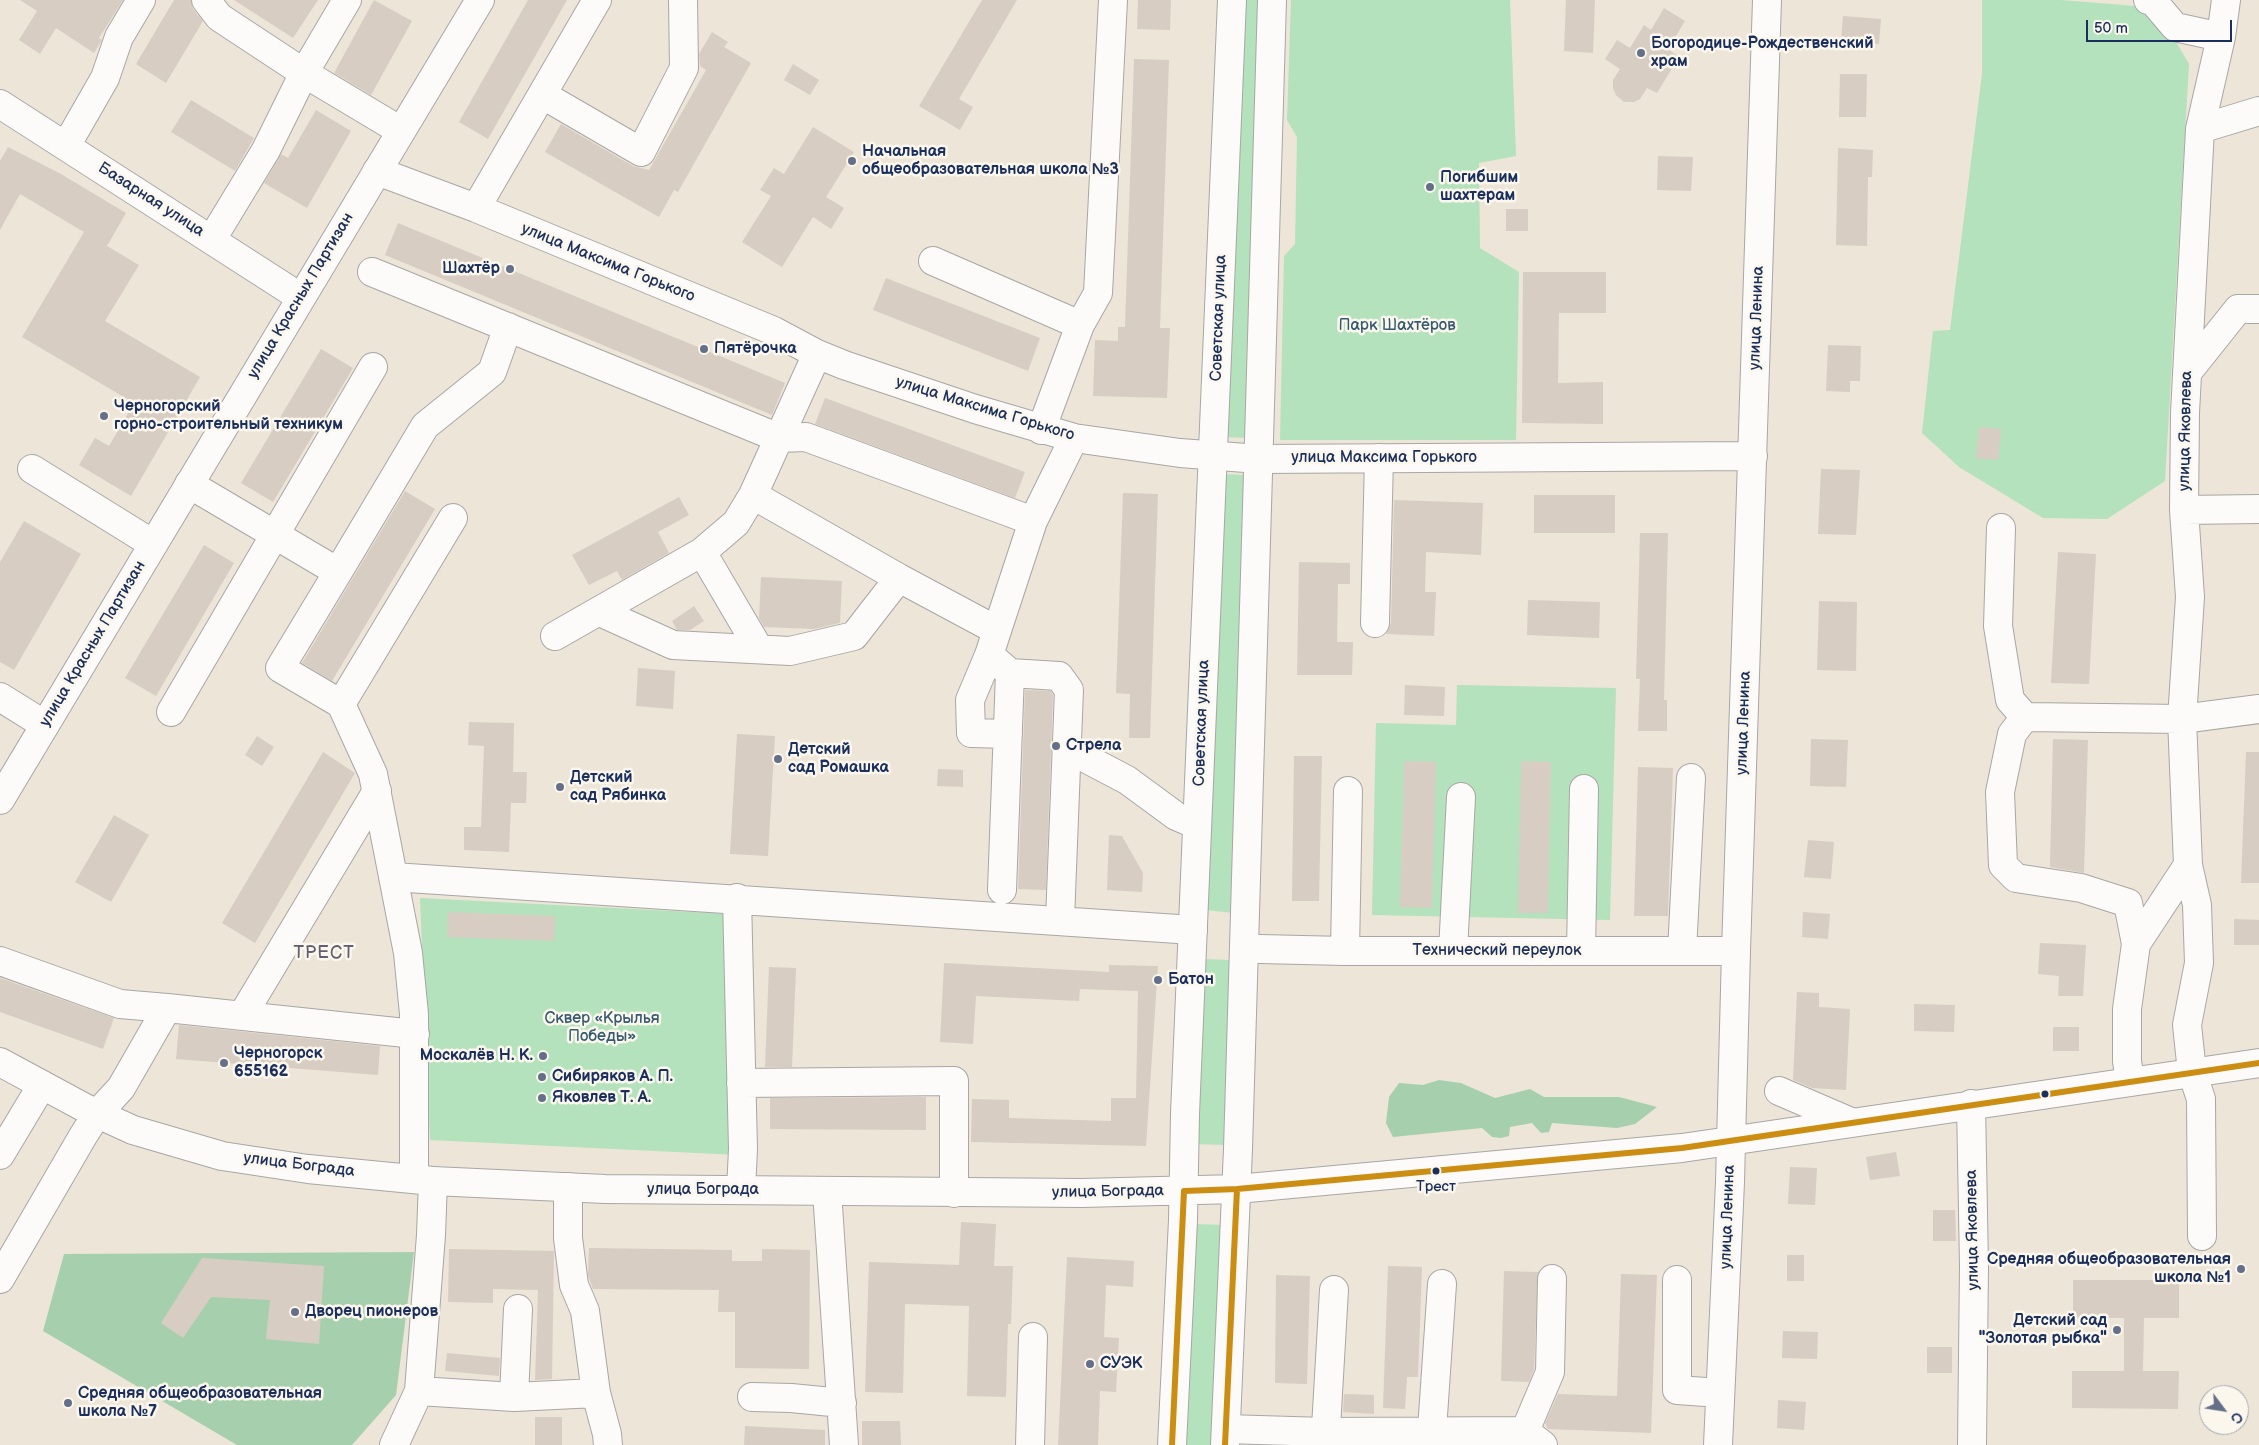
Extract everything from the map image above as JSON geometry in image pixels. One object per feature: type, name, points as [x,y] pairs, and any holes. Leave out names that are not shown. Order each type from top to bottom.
[{"type":"main road","points":[[66,146],[105,78],[119,37],[141,0]]},
{"type":"main road","points":[[206,0],[219,17],[304,73],[401,131]]},
{"type":"main road","points":[[212,239],[266,150],[304,73],[347,0]]},
{"type":"main road","name":"улица Красных Партизан","points":[[0,800],[300,297],[480,0]]},
{"type":"main road","points":[[476,208],[544,95],[597,0]]},
{"type":"main road","points":[[544,95],[642,152],[684,68],[683,0]]},
{"type":"main road","name":"Советская улица","points":[[1172,1445],[1232,0]]},
{"type":"main road","points":[[1272,0],[1237,1189],[1226,1437],[1325,1438],[1432,1430],[1534,1438],[1550,1372],[1552,1279]]},
{"type":"main road","name":"улица Ленина","points":[[1718,1445],[1731,1141],[1768,0]]},
{"type":"main road","points":[[2151,0],[2175,28],[2221,37]]},
{"type":"main road","name":"улица Яковлева","points":[[2202,1236],[2201,1099],[2192,1072],[2187,1025],[2199,963],[2197,905],[2188,865],[2182,719],[2190,597],[2184,510],[2187,373],[2200,129],[2221,37],[2226,0]]},
{"type":"main road","points":[[1041,430],[1080,325],[1098,293],[1112,1]]},
{"type":"main road","name":"Базарная улица","points":[[0,104],[300,297]]},
{"type":"main road","points":[[2200,129],[2259,111]]},
{"type":"main road","name":"улица Максима Горького","points":[[377,171],[476,208],[774,331],[817,354],[975,409],[1041,430],[1074,438],[1180,453],[1259,459],[1753,456]]},
{"type":"main road","points":[[933,261],[1080,325]]},
{"type":"main road","points":[[372,272],[779,438],[806,437],[1033,521]]},
{"type":"main road","points":[[2187,373],[2238,309],[2259,309]]},
{"type":"main road","points":[[394,1445],[419,1391],[431,1235],[424,1180],[408,953],[373,774],[341,704],[280,668],[425,426],[492,372],[508,327]]},
{"type":"main road","points":[[555,636],[702,552],[736,523],[753,495],[817,354]]},
{"type":"main road","points":[[171,712],[373,367]]},
{"type":"main road","points":[[1008,734],[971,734],[970,700],[989,655],[1033,521],[1074,438]]},
{"type":"main road","points":[[1375,623],[1379,458]]},
{"type":"main road","points":[[32,469],[153,544]]},
{"type":"main road","points":[[189,484],[338,572]]},
{"type":"main road","points":[[753,495],[899,578],[996,630]]},
{"type":"main road","points":[[2184,510],[2259,509]]},
{"type":"main road","points":[[341,704],[453,518]]},
{"type":"main road","points":[[2002,528],[1998,626],[2010,700],[2025,717],[2182,719],[2259,709]]},
{"type":"main road","points":[[702,552],[759,649]]},
{"type":"main road","points":[[600,612],[673,645],[790,651],[854,636],[899,578]]},
{"type":"main road","points":[[989,655],[1010,673],[1058,676],[1069,690],[1060,920]]},
{"type":"main road","points":[[1002,890],[1010,673]]},
{"type":"main road","points":[[0,697],[45,724]]},
{"type":"main road","points":[[2025,717],[2012,734],[2000,792],[2003,865],[2016,878],[2080,888],[2128,903],[2136,944],[2127,1009],[2130,1081]]},
{"type":"main road","points":[[1066,748],[1127,780],[1176,816],[1197,825]]},
{"type":"main road","points":[[1682,951],[1691,778]]},
{"type":"main road","points":[[1581,951],[1584,789]]},
{"type":"main road","points":[[242,1016],[377,791]]},
{"type":"main road","points":[[1345,951],[1348,791]]},
{"type":"main road","points":[[1453,951],[1461,797]]},
{"type":"main road","points":[[2136,944],[2188,865]]},
{"type":"main road","points":[[393,877],[737,898],[1193,930]]},
{"type":"main road","points":[[737,898],[743,1149],[741,1190]]},
{"type":"main road","name":"Технический переулок","points":[[1259,949],[1345,951],[1736,951]]},
{"type":"main road","points":[[0,960],[120,1004],[415,1034]]},
{"type":"main road","points":[[0,1279],[97,1114],[121,1088],[167,1008]]},
{"type":"main road","name":"улица Бограда","points":[[0,1062],[97,1114],[133,1130],[222,1156],[308,1169],[424,1180],[568,1187],[954,1192],[1237,1189],[1682,1148],[2259,1063]]},
{"type":"main road","points":[[741,1083],[954,1081],[954,1192]]},
{"type":"main road","points":[[0,1155],[42,1085]]},
{"type":"main road","points":[[1779,1091],[1851,1122]]},
{"type":"main road","name":"улица Яковлева","points":[[1971,1104],[1974,1266],[1972,1445]]},
{"type":"main road","points":[[568,1187],[568,1238],[574,1285],[584,1311],[596,1393],[608,1445]]},
{"type":"main road","points":[[827,1190],[844,1445]]},
{"type":"main road","points":[[1677,1280],[1677,1390],[1720,1393]]},
{"type":"main road","points":[[1432,1430],[1442,1284]]},
{"type":"main road","points":[[1325,1438],[1334,1290]]},
{"type":"main road","points":[[514,1397],[518,1309]]},
{"type":"main road","points":[[1030,1445],[1033,1337]]},
{"type":"main road","points":[[419,1391],[514,1397],[596,1393]]},
{"type":"main road","points":[[752,1397],[842,1403]]},
{"type":"green space","points":[[1242,0],[1261,0],[1249,438],[1223,437]]},
{"type":"green space","name":"Парк Шахтёров","points":[[1291,0],[1510,0],[1516,156],[1479,163],[1480,248],[1519,272],[1516,440],[1280,440],[1284,256],[1295,244],[1297,137],[1287,120]]},
{"type":"green space","points":[[1982,0],[2061,0],[2148,7],[2165,23],[2189,64],[2165,481],[2107,519],[2043,518],[1959,467],[1922,433],[1933,331],[1950,330],[1982,74]]},
{"type":"green space","points":[[1220,474],[1247,475],[1234,913],[1205,910]]},
{"type":"green space","points":[[1457,685],[1616,688],[1610,920],[1372,915],[1376,723],[1456,725]]},
{"type":"green space","name":"Сквер «Крылья Победы»","points":[[420,898],[731,914],[737,1155],[430,1140]]},
{"type":"green space","points":[[1203,959],[1232,960],[1224,1145],[1196,1144]]},
{"type":"green space","points":[[1439,1080],[1461,1083],[1495,1098],[1530,1089],[1544,1097],[1619,1097],[1657,1107],[1635,1124],[1617,1128],[1552,1123],[1549,1132],[1541,1133],[1532,1123],[1510,1127],[1509,1136],[1501,1138],[1492,1137],[1482,1128],[1393,1137],[1386,1123],[1389,1097],[1399,1083],[1423,1085]]},
{"type":"green space","points":[[1194,1224],[1226,1225],[1214,1445],[1183,1445]]},
{"type":"green space","points":[[414,1252],[396,1395],[352,1445],[237,1445],[43,1331],[64,1254]]},
{"type":"building","points":[[20,0],[123,0],[99,38],[102,40],[94,53],[56,28],[40,54],[19,40],[37,11]]},
{"type":"building","points":[[174,0],[191,0],[193,9],[203,21],[166,83],[136,64]]},
{"type":"building","points":[[234,0],[318,0],[293,38]]},
{"type":"building","points":[[374,0],[412,21],[371,95],[334,73]]},
{"type":"building","points":[[528,0],[567,0],[488,139],[459,122]]},
{"type":"building","points":[[982,0],[1017,0],[959,99],[973,107],[960,130],[919,106]]},
{"type":"building","points":[[1138,0],[1171,0],[1170,30],[1137,29]]},
{"type":"building","points":[[1566,0],[1595,0],[1593,53],[1564,51]]},
{"type":"building","name":"Богородице-Рождественский храм","points":[[1664,8],[1685,21],[1668,49],[1679,57],[1657,93],[1647,88],[1640,99],[1634,102],[1624,102],[1616,95],[1613,88],[1613,80],[1620,69],[1605,59],[1617,40],[1630,48],[1644,25],[1651,30]]},
{"type":"building","points":[[1843,16],[1881,19],[1879,44],[1841,41]]},
{"type":"building","points":[[712,32],[728,42],[724,47],[751,63],[678,192],[674,190],[659,217],[545,152],[561,124],[633,166],[649,170],[706,70],[700,66],[699,54]]},
{"type":"building","points":[[1134,59],[1169,60],[1160,328],[1170,328],[1167,398],[1093,396],[1095,340],[1118,341],[1118,327],[1125,327]]},
{"type":"building","points":[[793,64],[819,80],[810,95],[784,80]]},
{"type":"building","points":[[1840,74],[1867,74],[1866,117],[1839,117]]},
{"type":"building","points":[[191,100],[254,138],[235,171],[171,132]]},
{"type":"building","points":[[316,110],[351,131],[307,208],[264,183],[281,154],[288,158]]},
{"type":"building","points":[[813,127],[854,152],[826,197],[844,208],[831,229],[813,217],[782,267],[742,242],[771,196],[760,190],[774,168],[784,174]]},
{"type":"building","points":[[8,147],[61,174],[126,213],[107,246],[139,265],[105,321],[200,377],[131,496],[79,465],[95,438],[109,446],[134,403],[22,337],[84,232],[20,194],[0,230],[0,161]]},
{"type":"building","points":[[1838,148],[1873,150],[1872,177],[1868,177],[1867,246],[1836,245]]},
{"type":"building","points":[[1658,156],[1693,157],[1691,191],[1657,190]]},
{"type":"building","points":[[1506,209],[1528,209],[1528,231],[1506,231]]},
{"type":"building","points":[[398,223],[785,383],[772,415],[385,255]]},
{"type":"building","points":[[1523,272],[1606,272],[1606,313],[1559,313],[1558,383],[1603,382],[1603,424],[1522,423]]},
{"type":"building","points":[[886,278],[1040,338],[1028,371],[873,310]]},
{"type":"building","points":[[1828,345],[1861,346],[1860,381],[1850,381],[1850,392],[1826,391]]},
{"type":"building","points":[[321,349],[353,368],[273,502],[241,483]]},
{"type":"building","points":[[825,398],[1025,472],[1015,498],[815,424]]},
{"type":"building","points":[[1979,427],[2001,429],[1998,460],[1976,458]]},
{"type":"building","points":[[1821,469],[1860,470],[1856,535],[1818,534]]},
{"type":"building","points":[[405,491],[435,509],[332,681],[302,663]]},
{"type":"building","points":[[1123,493],[1158,494],[1150,738],[1129,738],[1130,694],[1116,693]]},
{"type":"building","points":[[1534,495],[1615,495],[1615,533],[1534,533]]},
{"type":"building","points":[[679,497],[689,515],[658,532],[669,553],[622,580],[617,571],[589,585],[572,555]]},
{"type":"building","points":[[1394,500],[1483,503],[1481,555],[1426,552],[1425,592],[1436,592],[1434,636],[1386,634],[1391,623]]},
{"type":"building","points":[[24,521],[81,554],[14,670],[0,662],[0,562]]},
{"type":"building","points":[[1640,533],[1668,533],[1664,700],[1667,700],[1667,731],[1638,731],[1640,679],[1636,679]]},
{"type":"building","points":[[204,545],[234,563],[156,696],[125,678]]},
{"type":"building","points":[[2058,552],[2096,554],[2089,684],[2051,683]]},
{"type":"building","points":[[1299,562],[1350,563],[1350,584],[1338,584],[1337,642],[1353,642],[1352,675],[1297,675]]},
{"type":"building","points":[[761,577],[842,581],[840,623],[814,629],[764,627],[759,618]]},
{"type":"building","points":[[1528,600],[1600,602],[1599,638],[1527,635]]},
{"type":"building","points":[[1819,601],[1857,602],[1856,671],[1817,670]]},
{"type":"building","points":[[694,606],[704,621],[690,630],[677,630],[672,621]]},
{"type":"building","points":[[638,668],[675,671],[673,709],[636,706]]},
{"type":"building","points":[[1405,685],[1445,687],[1444,716],[1404,715]]},
{"type":"building","points":[[1025,690],[1051,691],[1053,695],[1046,890],[1018,889]]},
{"type":"building","points":[[469,722],[514,723],[513,772],[527,772],[526,803],[511,803],[509,852],[464,850],[464,827],[481,827],[484,746],[468,745]]},
{"type":"building","points":[[737,734],[775,736],[768,856],[730,854]]},
{"type":"building","points":[[257,736],[274,747],[262,766],[245,755]]},
{"type":"building","points":[[1811,739],[1848,740],[1846,787],[1810,786]]},
{"type":"building","points":[[2053,739],[2088,740],[2084,873],[2050,867]]},
{"type":"building","points":[[323,752],[355,773],[255,943],[222,923]]},
{"type":"building","points":[[2246,752],[2259,752],[2259,883],[2241,883]]},
{"type":"building","points":[[1294,756],[1322,756],[1319,901],[1292,901]]},
{"type":"building","points":[[1404,761],[1436,762],[1432,908],[1400,907]]},
{"type":"building","points":[[1521,761],[1551,762],[1548,913],[1518,913]]},
{"type":"building","points":[[1638,767],[1673,768],[1668,916],[1634,916]]},
{"type":"building","points":[[938,769],[963,770],[963,787],[937,786]]},
{"type":"building","points":[[114,815],[149,835],[111,902],[75,882]]},
{"type":"building","points":[[1109,835],[1122,836],[1143,873],[1142,892],[1107,890]]},
{"type":"building","points":[[1808,840],[1834,842],[1831,879],[1804,877]]},
{"type":"building","points":[[448,912],[555,916],[554,941],[447,937]]},
{"type":"building","points":[[1803,912],[1830,914],[1828,939],[1802,937]]},
{"type":"building","points":[[2234,919],[2259,920],[2259,945],[2234,945]]},
{"type":"building","points":[[2040,943],[2086,945],[2083,996],[2058,996],[2059,976],[2038,974]]},
{"type":"building","points":[[944,963],[1109,972],[1109,965],[1158,966],[1146,1146],[971,1142],[972,1099],[1009,1100],[1009,1118],[1111,1121],[1111,1098],[1136,1098],[1138,991],[1080,989],[1079,1001],[976,996],[973,1044],[940,1042]]},
{"type":"building","points":[[769,967],[796,968],[792,1067],[765,1067]]},
{"type":"building","points":[[0,978],[114,1018],[103,1049],[0,1012]]},
{"type":"building","points":[[1797,992],[1819,993],[1819,1007],[1850,1009],[1846,1090],[1812,1088],[1793,1080]]},
{"type":"building","points":[[1914,1004],[1955,1005],[1954,1032],[1914,1031]]},
{"type":"building","points":[[179,1025],[380,1046],[378,1075],[176,1059]]},
{"type":"building","points":[[2053,1027],[2079,1027],[2079,1051],[2053,1051]]},
{"type":"building","points":[[926,1097],[926,1130],[770,1129],[770,1098]]},
{"type":"building","points":[[1896,1152],[1900,1176],[1870,1180],[1866,1157]]},
{"type":"building","points":[[1790,1167],[1817,1168],[1815,1205],[1788,1204]]},
{"type":"building","points":[[1933,1210],[1955,1210],[1956,1241],[1933,1241]]},
{"type":"building","points":[[961,1222],[996,1224],[994,1266],[1013,1266],[1011,1324],[1008,1324],[1006,1397],[967,1396],[969,1306],[905,1304],[903,1393],[865,1392],[869,1262],[959,1265]]},
{"type":"building","points":[[589,1248],[732,1250],[732,1261],[762,1261],[762,1249],[810,1250],[809,1369],[735,1368],[735,1312],[718,1312],[719,1290],[593,1289],[588,1275]]},
{"type":"building","points":[[449,1249],[554,1251],[552,1379],[535,1380],[538,1290],[493,1289],[493,1303],[448,1302]]},
{"type":"building","points":[[1787,1255],[1804,1255],[1804,1281],[1787,1281]]},
{"type":"building","name":"СУЭК","points":[[1067,1257],[1134,1261],[1133,1287],[1106,1285],[1104,1337],[1119,1338],[1116,1392],[1100,1391],[1098,1445],[1058,1445]]},
{"type":"building","name":"Дворец пионеров","points":[[202,1258],[324,1266],[319,1344],[266,1339],[270,1300],[211,1297],[183,1338],[161,1323]]},
{"type":"building","points":[[1388,1266],[1422,1267],[1418,1377],[1407,1377],[1405,1409],[1383,1408]]},
{"type":"building","points":[[1504,1271],[1538,1272],[1534,1369],[1529,1382],[1501,1381]]},
{"type":"building","points":[[1621,1274],[1657,1275],[1651,1433],[1548,1429],[1545,1423],[1558,1394],[1617,1396]]},
{"type":"building","points":[[1276,1275],[1310,1276],[1307,1384],[1275,1383]]},
{"type":"building","points":[[2073,1280],[2179,1280],[2179,1318],[2144,1318],[2143,1371],[2179,1371],[2178,1409],[2072,1408],[2072,1371],[2124,1371],[2124,1318],[2073,1318]]},
{"type":"building","points":[[1783,1331],[1818,1332],[1817,1359],[1782,1358]]},
{"type":"building","points":[[1927,1347],[1952,1347],[1952,1373],[1927,1373]]},
{"type":"building","points":[[447,1353],[500,1358],[499,1376],[445,1371]]},
{"type":"building","points":[[1344,1394],[1374,1395],[1374,1414],[1343,1412]]},
{"type":"building","points":[[1778,1400],[1806,1402],[1804,1430],[1777,1428]]},
{"type":"building","points":[[535,1417],[562,1417],[562,1445],[535,1445]]},
{"type":"building","points":[[862,1421],[900,1421],[901,1445],[862,1445]]},
{"type":"building","points":[[745,1426],[825,1430],[825,1445],[744,1445]]},
{"type":"transit line","points":[[1172,1445],[1184,1191],[1237,1189],[1682,1148],[2259,1063]]},
{"type":"transit line","points":[[1225,1445],[1237,1189]]},
{"type":"place","name":"Богородице-Рождественский храм","points":[[1641,53]]},
{"type":"place","name":"Начальная общеобразовательная школа №3","points":[[852,161]]},
{"type":"place","name":"Погибшим шахтерам","points":[[1430,187]]},
{"type":"place","name":"Шахтёр","points":[[510,269]]},
{"type":"place","name":"Пятёрочка","points":[[704,349]]},
{"type":"place","name":"Черногорский горно-строительный техникум","points":[[104,416]]},
{"type":"place","name":"Стрела","points":[[1056,746]]},
{"type":"place","name":"Детский сад Ромашка","points":[[778,759]]},
{"type":"place","name":"Детский сад Рябинка","points":[[560,787]]},
{"type":"place","name":"Батон","points":[[1158,980]]},
{"type":"place","name":"Москалёв Н. К.","points":[[543,1056]]},
{"type":"place","name":"Черногорск 655162","points":[[224,1063]]},
{"type":"place","name":"Сибиряков А. П.","points":[[542,1077]]},
{"type":"place","name":"Яковлев Т. А.","points":[[542,1098]]},
{"type":"place","name":"Трест","points":[[1436,1171]]},
{"type":"place","name":"Средняя общеобразовательная школа №1","points":[[2241,1269]]},
{"type":"place","name":"Дворец пионеров","points":[[295,1312]]},
{"type":"place","name":"Детский сад \"Золотая рыбка\"","points":[[2117,1330]]},
{"type":"place","name":"СУЭК","points":[[1090,1364]]},
{"type":"place","name":"Средняя общеобразовательная школа №7","points":[[68,1403]]},
{"type":"district","name":"ТРЕСТ","points":[[324,953]]}]
